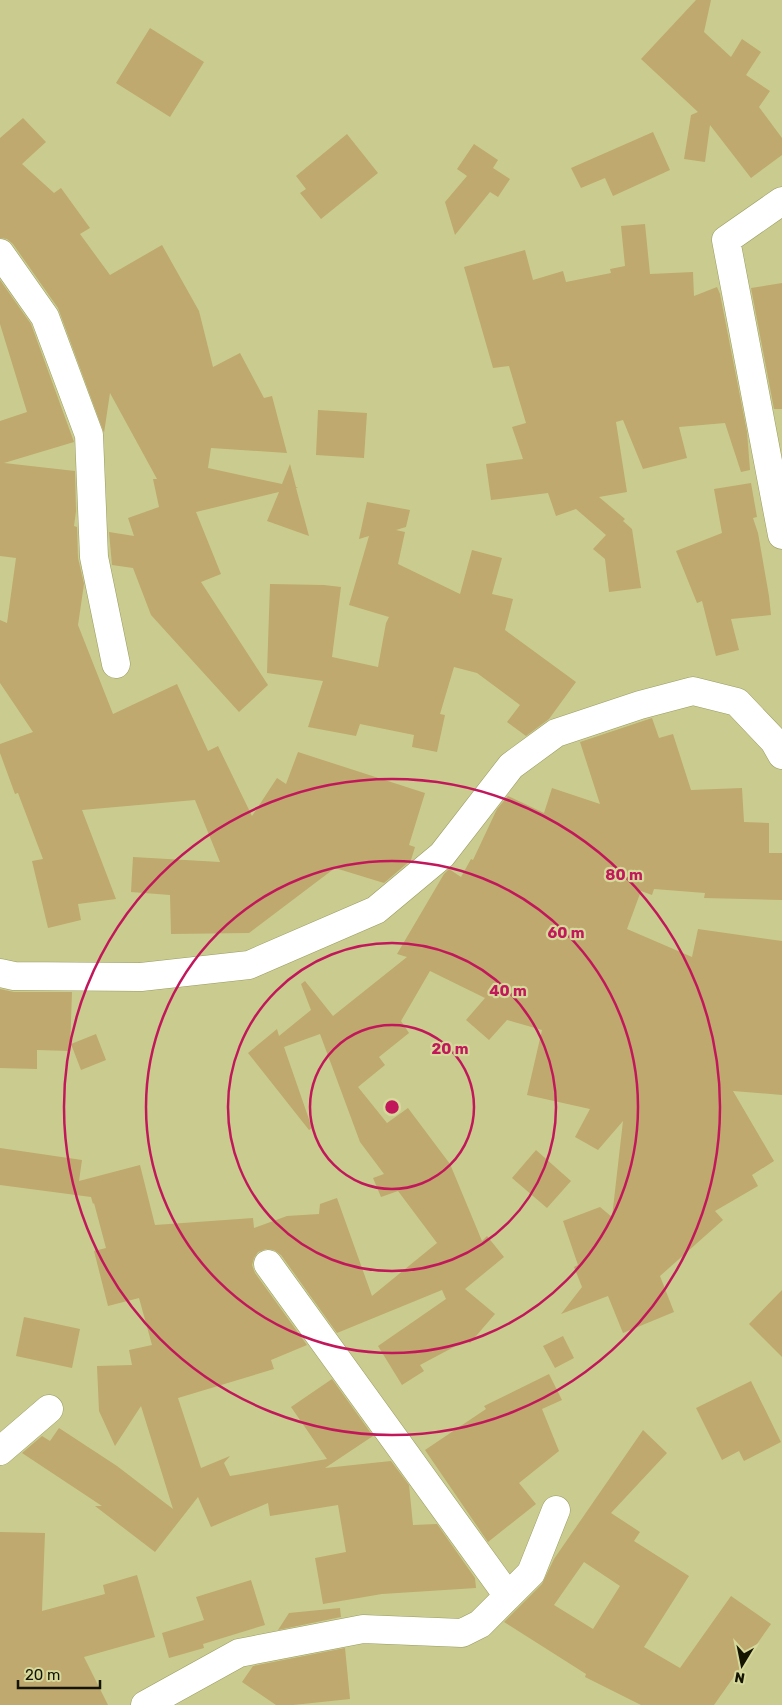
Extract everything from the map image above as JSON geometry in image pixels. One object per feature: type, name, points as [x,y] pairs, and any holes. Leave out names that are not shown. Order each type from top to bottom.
[{"type":"street","points":[[782,201],[726,240],[782,535]]},
{"type":"street","points":[[0,253],[45,317],[89,435],[94,557],[116,664]]},
{"type":"street","points":[[0,973],[14,976],[141,977],[249,965],[376,910],[442,855],[511,766],[556,733],[640,705],[693,691],[737,702],[774,741],[782,755]]},
{"type":"street","points":[[268,1264],[508,1596]]},
{"type":"street","points":[[0,1451],[50,1409]]},
{"type":"street","points":[[145,1705],[239,1653],[363,1629],[462,1632],[480,1624],[531,1573],[556,1510]]},
{"type":"building","points":[[696,0],[711,0],[704,32],[731,57],[742,39],[761,52],[746,75],[770,91],[759,107],[782,138],[782,155],[751,178],[710,125],[705,162],[684,159],[691,115],[698,112],[641,59]]},
{"type":"building","points":[[150,28],[204,62],[170,117],[116,83]]},
{"type":"building","points":[[23,118],[46,142],[22,164],[54,193],[61,188],[90,228],[80,234],[110,275],[162,245],[199,311],[213,367],[240,353],[264,398],[272,396],[287,453],[211,448],[208,468],[282,484],[290,464],[296,487],[298,487],[296,488],[309,536],[267,521],[279,492],[196,512],[221,574],[201,582],[268,685],[239,712],[151,615],[133,568],[112,565],[109,532],[134,536],[128,518],[159,507],[153,479],[157,479],[110,393],[104,433],[58,308],[13,244],[7,239],[0,238],[0,138]]},
{"type":"building","points":[[653,132],[670,170],[613,196],[605,178],[581,188],[571,168]]},
{"type":"building","points":[[347,134],[378,173],[321,219],[300,193],[306,189],[296,176]]},
{"type":"building","points":[[474,144],[498,160],[493,168],[510,179],[498,197],[490,192],[455,235],[445,202],[467,176],[457,169]]},
{"type":"building","points":[[645,224],[650,274],[693,272],[694,296],[717,287],[720,294],[747,432],[750,470],[741,472],[725,423],[679,427],[687,458],[643,469],[623,420],[616,422],[627,492],[599,497],[625,519],[623,521],[632,529],[641,588],[609,592],[605,559],[593,549],[606,535],[576,509],[556,516],[548,493],[491,500],[486,464],[523,459],[512,427],[526,423],[509,366],[493,368],[464,267],[525,250],[533,280],[563,271],[566,282],[611,273],[610,269],[625,266],[621,226]]},
{"type":"building","points":[[0,280],[31,324],[74,442],[4,463],[75,471],[76,511],[74,526],[77,527],[78,558],[84,584],[78,625],[113,714],[177,684],[208,751],[218,746],[252,816],[277,778],[286,784],[298,752],[425,793],[409,845],[415,847],[411,860],[384,883],[335,868],[249,933],[171,934],[170,895],[131,892],[133,857],[220,862],[195,800],[82,810],[116,899],[78,904],[81,920],[48,928],[32,861],[43,859],[18,793],[15,794],[0,753],[0,744],[33,732],[0,683],[0,620],[7,623],[16,558],[0,556],[0,421],[27,412],[0,324]]},
{"type":"building","points":[[782,283],[782,409],[774,409],[751,288]]},
{"type":"building","points":[[318,410],[367,413],[364,458],[316,455]]},
{"type":"building","points":[[751,483],[757,517],[753,518],[758,533],[771,615],[731,619],[739,650],[716,656],[702,601],[697,603],[676,551],[722,533],[714,489]]},
{"type":"building","points":[[367,502],[410,510],[406,527],[396,530],[405,532],[398,564],[460,594],[472,550],[502,558],[492,594],[513,599],[505,630],[576,682],[549,719],[526,736],[507,722],[520,705],[477,673],[454,667],[440,714],[445,715],[437,752],[412,747],[414,735],[360,724],[356,736],[308,727],[323,681],[267,673],[270,584],[341,587],[332,657],[378,667],[386,623],[389,617],[349,605],[369,536],[359,539]]},
{"type":"building","points":[[652,718],[659,738],[673,734],[691,790],[742,788],[744,822],[769,823],[769,853],[782,853],[782,900],[704,898],[705,893],[654,889],[652,895],[641,891],[627,929],[692,957],[698,929],[782,941],[782,1095],[733,1091],[774,1161],[752,1175],[758,1186],[715,1211],[723,1220],[660,1276],[674,1312],[623,1333],[608,1296],[561,1314],[582,1287],[574,1267],[578,1265],[563,1221],[600,1207],[612,1217],[623,1121],[598,1150],[575,1137],[590,1109],[527,1095],[542,1030],[507,1020],[489,1040],[466,1020],[485,998],[430,971],[401,1021],[409,1033],[379,1057],[385,1065],[358,1087],[387,1123],[408,1108],[450,1164],[482,1241],[487,1236],[504,1257],[465,1289],[495,1314],[470,1343],[467,1340],[420,1365],[424,1371],[402,1385],[378,1346],[446,1299],[442,1290],[337,1333],[281,1255],[274,1250],[266,1249],[258,1252],[254,1258],[252,1265],[255,1273],[307,1345],[271,1360],[274,1369],[178,1398],[201,1468],[230,1456],[224,1463],[230,1476],[327,1459],[291,1407],[332,1379],[373,1436],[325,1468],[391,1461],[409,1485],[413,1525],[437,1524],[475,1578],[476,1588],[382,1594],[323,1604],[315,1558],[346,1552],[338,1505],[270,1516],[268,1503],[211,1527],[198,1497],[155,1552],[95,1506],[102,1506],[22,1453],[42,1436],[50,1441],[59,1428],[117,1466],[173,1509],[141,1406],[115,1446],[99,1411],[97,1366],[132,1365],[129,1350],[152,1345],[139,1298],[108,1306],[94,1251],[106,1248],[94,1203],[91,1197],[0,1185],[0,1148],[82,1160],[79,1181],[140,1165],[155,1225],[253,1218],[254,1228],[287,1216],[319,1214],[320,1204],[337,1198],[372,1296],[437,1243],[398,1191],[381,1197],[373,1178],[384,1174],[360,1142],[320,1034],[284,1047],[312,1128],[309,1130],[248,1053],[277,1029],[279,1036],[311,1010],[301,984],[305,981],[333,1016],[407,957],[397,954],[444,874],[449,869],[461,877],[471,859],[473,860],[497,809],[508,796],[544,813],[552,788],[600,804],[580,742]]},
{"type":"building","points":[[0,989],[14,992],[72,992],[70,1051],[37,1050],[37,1069],[0,1068]]},
{"type":"building","points":[[96,1034],[106,1060],[81,1070],[71,1044]]},
{"type":"building","points":[[536,1150],[571,1181],[547,1208],[512,1178]]},
{"type":"building","points":[[782,1290],[782,1357],[749,1324]]},
{"type":"building","points":[[24,1317],[80,1329],[72,1368],[16,1356]]},
{"type":"building","points":[[563,1336],[574,1358],[555,1368],[543,1346]]},
{"type":"building","points":[[549,1374],[562,1400],[542,1409],[559,1451],[519,1483],[536,1504],[488,1542],[425,1450],[486,1409],[484,1406]]},
{"type":"building","points":[[751,1381],[781,1442],[744,1461],[739,1451],[722,1460],[696,1408]]},
{"type":"building","points":[[643,1430],[667,1453],[611,1513],[640,1532],[634,1541],[689,1576],[644,1647],[680,1668],[731,1596],[771,1624],[714,1705],[641,1705],[585,1677],[586,1674],[504,1622],[542,1584],[554,1559]],"holes":[[[584,1562],[620,1586],[593,1629],[554,1605]]]},
{"type":"building","points":[[0,1532],[45,1533],[42,1611],[105,1594],[103,1585],[137,1575],[155,1637],[84,1657],[108,1705],[0,1705]]},
{"type":"building","points":[[251,1580],[265,1625],[203,1644],[204,1648],[169,1658],[162,1633],[204,1620],[196,1597]]},
{"type":"building","points":[[340,1608],[341,1617],[278,1630],[289,1613]]},
{"type":"building","points":[[345,1648],[350,1699],[276,1705],[242,1682],[253,1666]]}]
